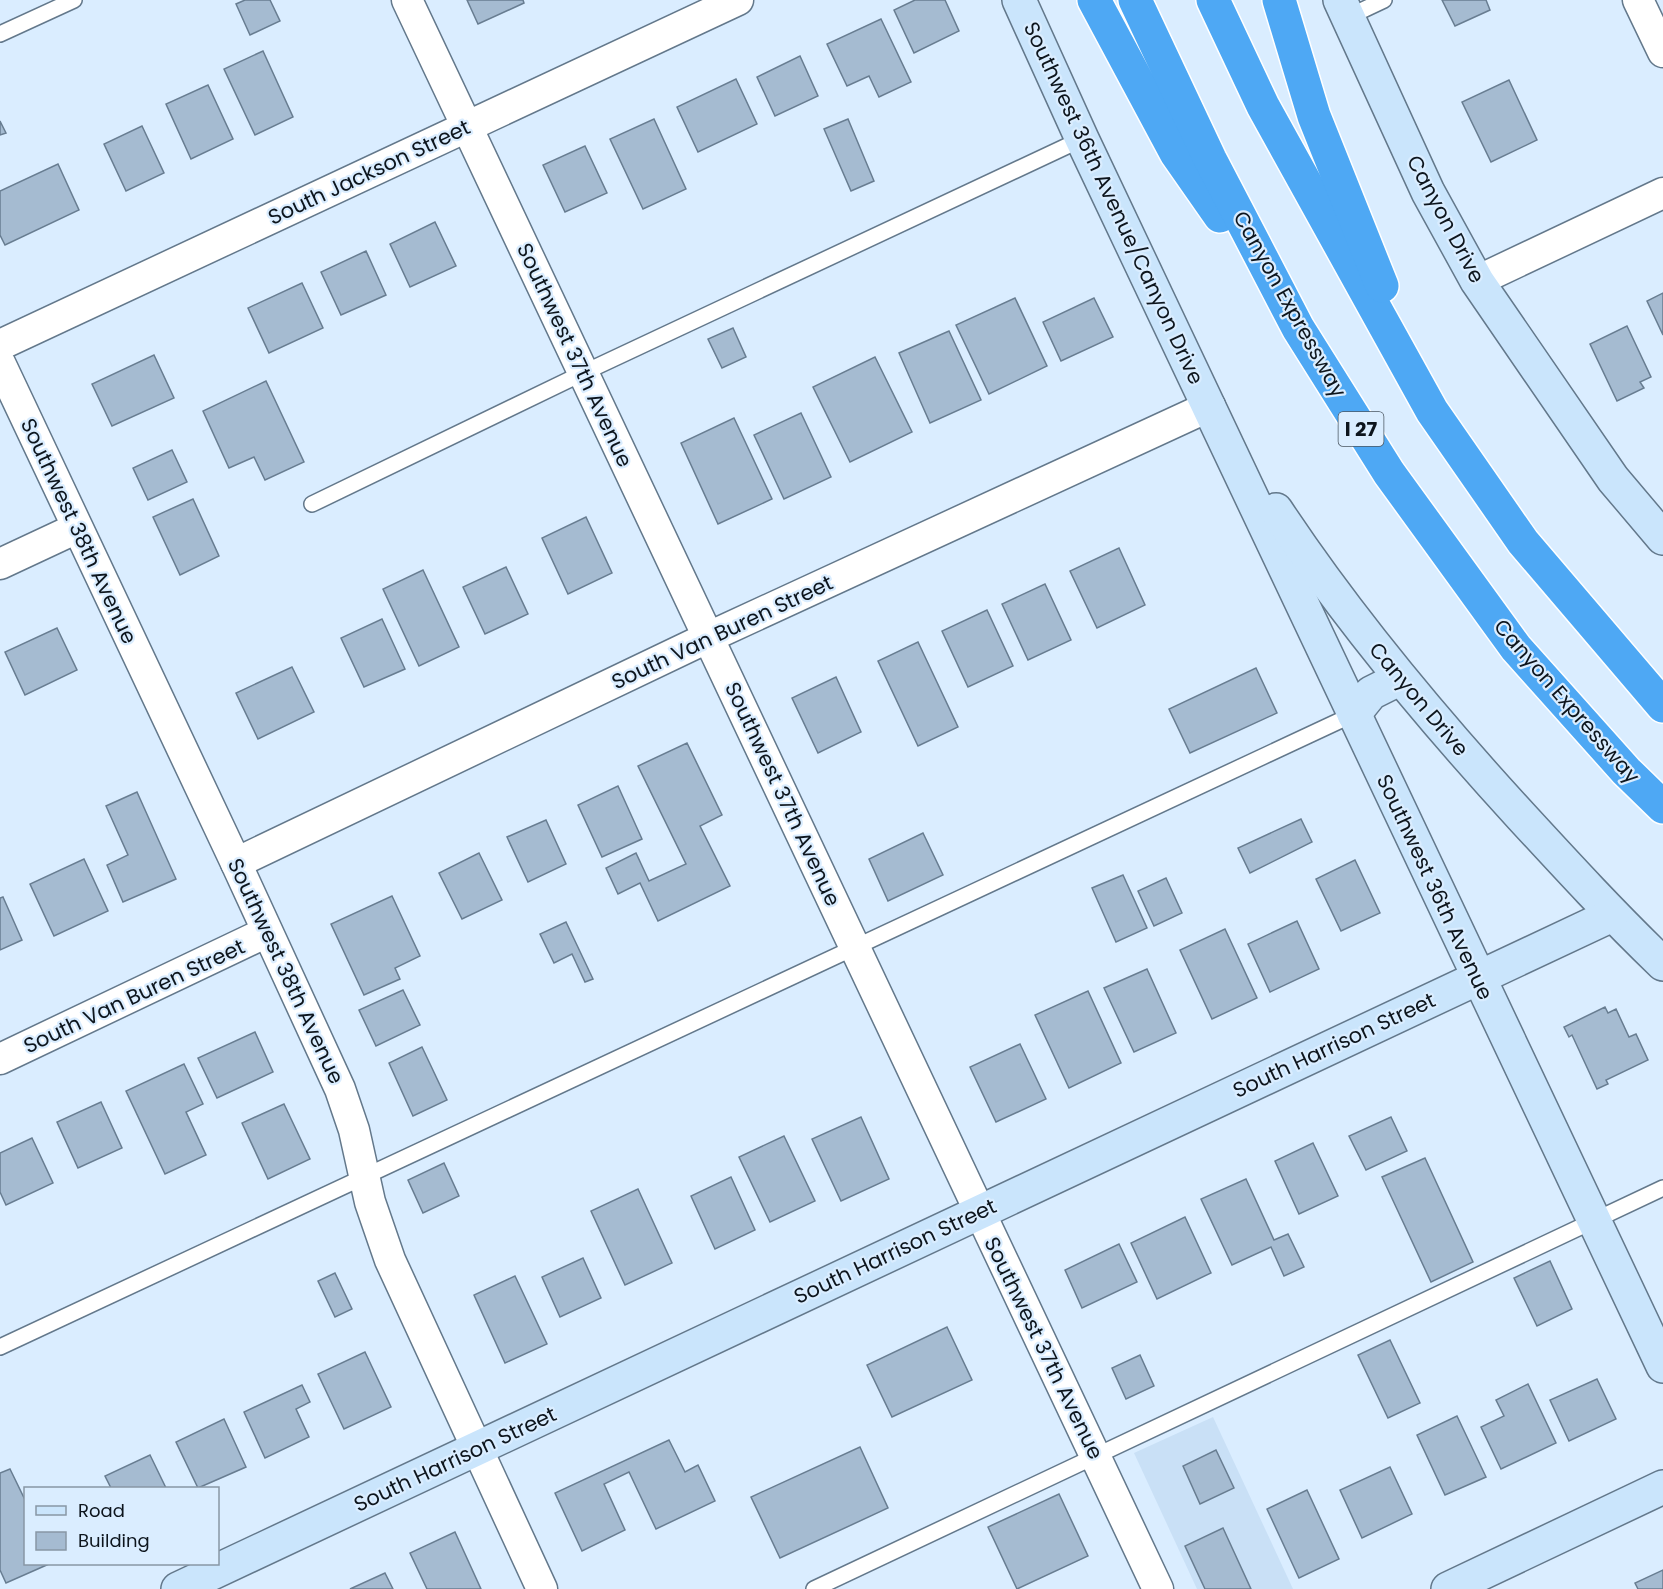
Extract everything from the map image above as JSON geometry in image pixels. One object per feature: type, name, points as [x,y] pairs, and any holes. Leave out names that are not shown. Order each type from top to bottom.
[{"type":"highway","points":[[1094,0],[1176,153],[1298,328]]},
{"type":"highway","name":"Canyon Expressway","points":[[1136,0],[1210,159],[1298,328],[1389,473],[1516,648],[1626,771],[1663,807]]},
{"type":"highway","points":[[1213,0],[1263,106],[1431,411],[1523,542],[1663,706]]},
{"type":"highway","points":[[1279,0],[1314,116],[1431,411]]},
{"type":"main road","name":"Southwest 36th Avenue/Canyon Drive","points":[[1019,0],[1082,139],[1210,406]]},
{"type":"main road","name":"Canyon Drive","points":[[1344,9],[1428,192],[1477,281],[1613,479],[1663,538]]},
{"type":"main road","name":"Canyon Drive","points":[[1210,406],[1277,512],[1399,679],[1482,774],[1612,915],[1663,964]]},
{"type":"main road","name":"Southwest 36th Avenue","points":[[1210,406],[1663,1366]]},
{"type":"main road","points":[[1354,714],[1371,693],[1399,679]]},
{"type":"main road","name":"South Harrison Street","points":[[178,1589],[1612,915]]},
{"type":"main road","points":[[1448,1589],[1663,1487]]},
{"type":"street","name":"Southwest 37th Avenue","points":[[407,0],[1158,1589]]},
{"type":"street","name":"South Jackson Street","points":[[0,345],[738,0]]},
{"type":"street","points":[[1638,0],[1663,52]]},
{"type":"street","points":[[1477,281],[1663,193]]},
{"type":"street","name":"Southwest 38th Avenue","points":[[0,363],[236,863],[348,1110],[370,1202],[390,1260],[542,1589]]},
{"type":"street","name":"South Van Buren Street","points":[[236,863],[709,637],[1210,406]]},
{"type":"street","points":[[0,564],[77,528]]},
{"type":"street","name":"South Van Buren Street","points":[[0,1059],[267,932]]},
{"type":"lane","points":[[0,34],[74,0]]},
{"type":"lane","points":[[1344,9],[1384,0]]},
{"type":"lane","points":[[312,504],[583,373],[1082,139]]},
{"type":"lane","points":[[0,1347],[1354,714]]},
{"type":"lane","points":[[814,1589],[1663,1188]]},
{"type":"shaded area","points":[[1213,1417],[1293,1589],[1197,1589],[1134,1453]]},
{"type":"building","points":[[245,0],[270,0],[280,21],[250,35],[236,4]]},
{"type":"building","points":[[467,0],[523,0],[524,3],[478,24]]},
{"type":"building","points":[[915,0],[945,0],[959,31],[914,53],[894,10]]},
{"type":"building","points":[[1442,0],[1486,0],[1490,10],[1455,26]]},
{"type":"building","points":[[881,19],[911,82],[879,97],[869,76],[847,86],[827,44]]},
{"type":"building","points":[[263,51],[293,117],[255,135],[224,69]]},
{"type":"building","points":[[800,56],[818,96],[775,116],[757,77]]},
{"type":"building","points":[[736,79],[757,124],[698,152],[677,107]]},
{"type":"building","points":[[1509,80],[1537,140],[1491,162],[1462,102]]},
{"type":"building","points":[[208,85],[233,139],[191,159],[166,104]]},
{"type":"building","points":[[654,119],[686,189],[643,209],[610,139]]},
{"type":"building","points":[[848,119],[874,181],[851,191],[824,129]]},
{"type":"building","points":[[0,121],[6,133],[0,135]]},
{"type":"building","points":[[142,126],[164,173],[126,191],[104,144]]},
{"type":"building","points":[[585,146],[607,193],[565,212],[543,165]]},
{"type":"building","points":[[58,164],[79,210],[5,245],[0,235],[0,191]]},
{"type":"building","points":[[435,222],[456,266],[410,287],[390,244]]},
{"type":"building","points":[[366,251],[386,295],[341,315],[321,272]]},
{"type":"building","points":[[302,283],[323,328],[269,353],[248,308]]},
{"type":"building","points":[[1663,293],[1663,335],[1647,301]]},
{"type":"building","points":[[1015,298],[1047,366],[989,394],[956,325]]},
{"type":"building","points":[[1094,298],[1113,337],[1061,361],[1043,322]]},
{"type":"building","points":[[1627,326],[1651,377],[1640,382],[1644,388],[1617,401],[1590,344]]},
{"type":"building","points":[[733,328],[746,357],[722,368],[708,339]]},
{"type":"building","points":[[949,331],[981,400],[930,423],[899,353]]},
{"type":"building","points":[[154,355],[174,398],[112,426],[92,384]]},
{"type":"building","points":[[875,357],[912,432],[850,462],[813,387]]},
{"type":"building","points":[[266,381],[304,462],[265,480],[254,457],[229,468],[203,411]]},
{"type":"building","points":[[801,413],[831,477],[784,499],[754,435]]},
{"type":"building","points":[[734,418],[772,499],[718,524],[681,443]]},
{"type":"building","points":[[172,450],[187,482],[148,500],[133,468]]},
{"type":"building","points":[[193,499],[219,556],[180,575],[153,517]]},
{"type":"building","points":[[586,517],[612,573],[568,594],[542,538]]},
{"type":"building","points":[[1119,548],[1145,605],[1097,628],[1070,571]]},
{"type":"building","points":[[506,567],[528,614],[485,634],[463,587]]},
{"type":"building","points":[[423,570],[459,647],[419,666],[383,589]]},
{"type":"building","points":[[1045,584],[1071,640],[1028,660],[1002,604]]},
{"type":"building","points":[[987,610],[1013,666],[968,687],[942,631]]},
{"type":"building","points":[[382,619],[405,669],[364,687],[341,638]]},
{"type":"building","points":[[57,628],[77,670],[25,695],[5,652]]},
{"type":"building","points":[[918,642],[958,727],[918,746],[878,661]]},
{"type":"building","points":[[292,667],[314,712],[258,739],[236,693]]},
{"type":"building","points":[[1256,668],[1277,713],[1190,753],[1169,709]]},
{"type":"building","points":[[836,677],[861,732],[818,753],[792,698]]},
{"type":"building","points":[[687,743],[722,815],[700,826],[730,886],[658,921],[640,883],[618,894],[606,868],[636,853],[649,881],[686,864],[638,766]]},
{"type":"building","points":[[618,786],[642,839],[602,857],[578,805]]},
{"type":"building","points":[[137,792],[176,879],[123,902],[107,865],[128,855],[106,806]]},
{"type":"building","points":[[1301,819],[1312,842],[1250,873],[1238,848]]},
{"type":"building","points":[[546,820],[566,864],[528,882],[507,837]]},
{"type":"building","points":[[923,833],[943,875],[888,901],[869,859]]},
{"type":"building","points":[[479,853],[502,900],[462,919],[439,873]]},
{"type":"building","points":[[84,859],[108,911],[54,936],[30,884]]},
{"type":"building","points":[[1355,860],[1380,913],[1341,931],[1316,879]]},
{"type":"building","points":[[1123,875],[1147,928],[1116,942],[1092,888]]},
{"type":"building","points":[[1166,878],[1182,913],[1154,926],[1138,891]]},
{"type":"building","points":[[392,896],[420,956],[395,968],[400,979],[364,995],[331,924]]},
{"type":"building","points":[[3,897],[22,940],[0,950],[0,898]]},
{"type":"building","points":[[1297,921],[1319,969],[1270,992],[1248,944]]},
{"type":"building","points":[[566,922],[593,979],[585,982],[572,954],[554,963],[540,934]]},
{"type":"building","points":[[1225,929],[1257,998],[1212,1019],[1180,950]]},
{"type":"building","points":[[1147,969],[1176,1033],[1134,1052],[1104,988]]},
{"type":"building","points":[[403,990],[420,1025],[376,1046],[359,1010]]},
{"type":"building","points":[[1088,991],[1121,1063],[1069,1088],[1035,1015]]},
{"type":"building","points":[[1605,1007],[1608,1013],[1616,1009],[1629,1037],[1636,1034],[1648,1060],[1606,1080],[1608,1084],[1597,1089],[1572,1035],[1569,1037],[1564,1027]]},
{"type":"building","points":[[255,1032],[273,1072],[217,1098],[198,1058]]},
{"type":"building","points":[[1020,1044],[1046,1099],[996,1122],[970,1067]]},
{"type":"building","points":[[422,1047],[447,1100],[413,1116],[389,1063]]},
{"type":"building","points":[[184,1064],[203,1104],[186,1112],[206,1155],[165,1174],[126,1091]]},
{"type":"building","points":[[101,1102],[122,1148],[78,1168],[57,1122]]},
{"type":"building","points":[[284,1104],[310,1159],[268,1179],[242,1123]]},
{"type":"building","points":[[861,1117],[889,1179],[841,1201],[812,1139]]},
{"type":"building","points":[[1391,1117],[1407,1151],[1366,1170],[1349,1136]]},
{"type":"building","points":[[784,1136],[815,1201],[770,1222],[739,1157]]},
{"type":"building","points":[[32,1138],[53,1183],[6,1205],[0,1192],[0,1153]]},
{"type":"building","points":[[1313,1143],[1338,1196],[1299,1214],[1275,1161]]},
{"type":"building","points":[[1425,1158],[1473,1262],[1431,1282],[1382,1177]]},
{"type":"building","points":[[444,1163],[459,1196],[423,1213],[408,1180]]},
{"type":"building","points":[[731,1177],[755,1230],[715,1249],[691,1196]]},
{"type":"building","points":[[1246,1179],[1274,1240],[1288,1234],[1304,1267],[1284,1276],[1271,1247],[1232,1265],[1201,1199]]},
{"type":"building","points":[[638,1189],[672,1263],[625,1285],[591,1211]]},
{"type":"building","points":[[1185,1217],[1211,1273],[1157,1299],[1131,1243]]},
{"type":"building","points":[[1119,1244],[1137,1282],[1082,1308],[1065,1270]]},
{"type":"building","points":[[583,1258],[601,1298],[560,1317],[542,1277]]},
{"type":"building","points":[[1550,1261],[1572,1309],[1537,1326],[1514,1278]]},
{"type":"building","points":[[335,1273],[352,1309],[335,1317],[318,1281]]},
{"type":"building","points":[[515,1276],[547,1344],[505,1363],[474,1295]]},
{"type":"building","points":[[947,1327],[972,1380],[892,1417],[867,1365]]},
{"type":"building","points":[[1390,1340],[1420,1403],[1388,1418],[1358,1355]]},
{"type":"building","points":[[365,1352],[391,1407],[344,1429],[318,1374]]},
{"type":"building","points":[[1140,1355],[1154,1386],[1126,1399],[1112,1368]]},
{"type":"building","points":[[1597,1379],[1616,1419],[1569,1441],[1550,1400]]},
{"type":"building","points":[[1528,1384],[1556,1443],[1501,1469],[1481,1427],[1504,1416],[1496,1400]]},
{"type":"building","points":[[302,1385],[310,1402],[296,1409],[309,1437],[265,1458],[244,1412]]},
{"type":"building","points":[[1457,1416],[1486,1477],[1445,1495],[1417,1435]]},
{"type":"building","points":[[224,1419],[246,1467],[198,1487],[176,1442]]},
{"type":"building","points":[[669,1440],[685,1472],[698,1465],[715,1501],[656,1529],[629,1472],[604,1484],[625,1530],[582,1551],[555,1493]]},
{"type":"building","points":[[860,1447],[888,1508],[780,1558],[751,1497]]},
{"type":"building","points":[[1216,1450],[1234,1488],[1200,1504],[1183,1466]]},
{"type":"building","points":[[150,1455],[166,1487],[110,1487],[105,1476]]},
{"type":"building","points":[[1390,1467],[1412,1514],[1362,1538],[1340,1490]]},
{"type":"building","points":[[10,1469],[24,1498],[24,1565],[47,1565],[6,1583],[0,1570],[0,1473]]},
{"type":"building","points":[[1307,1490],[1339,1559],[1299,1578],[1267,1509]]},
{"type":"building","points":[[1059,1494],[1088,1556],[1017,1589],[988,1527]]},
{"type":"building","points":[[1223,1528],[1251,1589],[1205,1589],[1185,1546]]},
{"type":"building","points":[[455,1532],[481,1589],[427,1589],[410,1553]]},
{"type":"building","points":[[1663,1570],[1663,1589],[1638,1589],[1635,1583]]},
{"type":"building","points":[[385,1573],[393,1589],[350,1589]]}]
